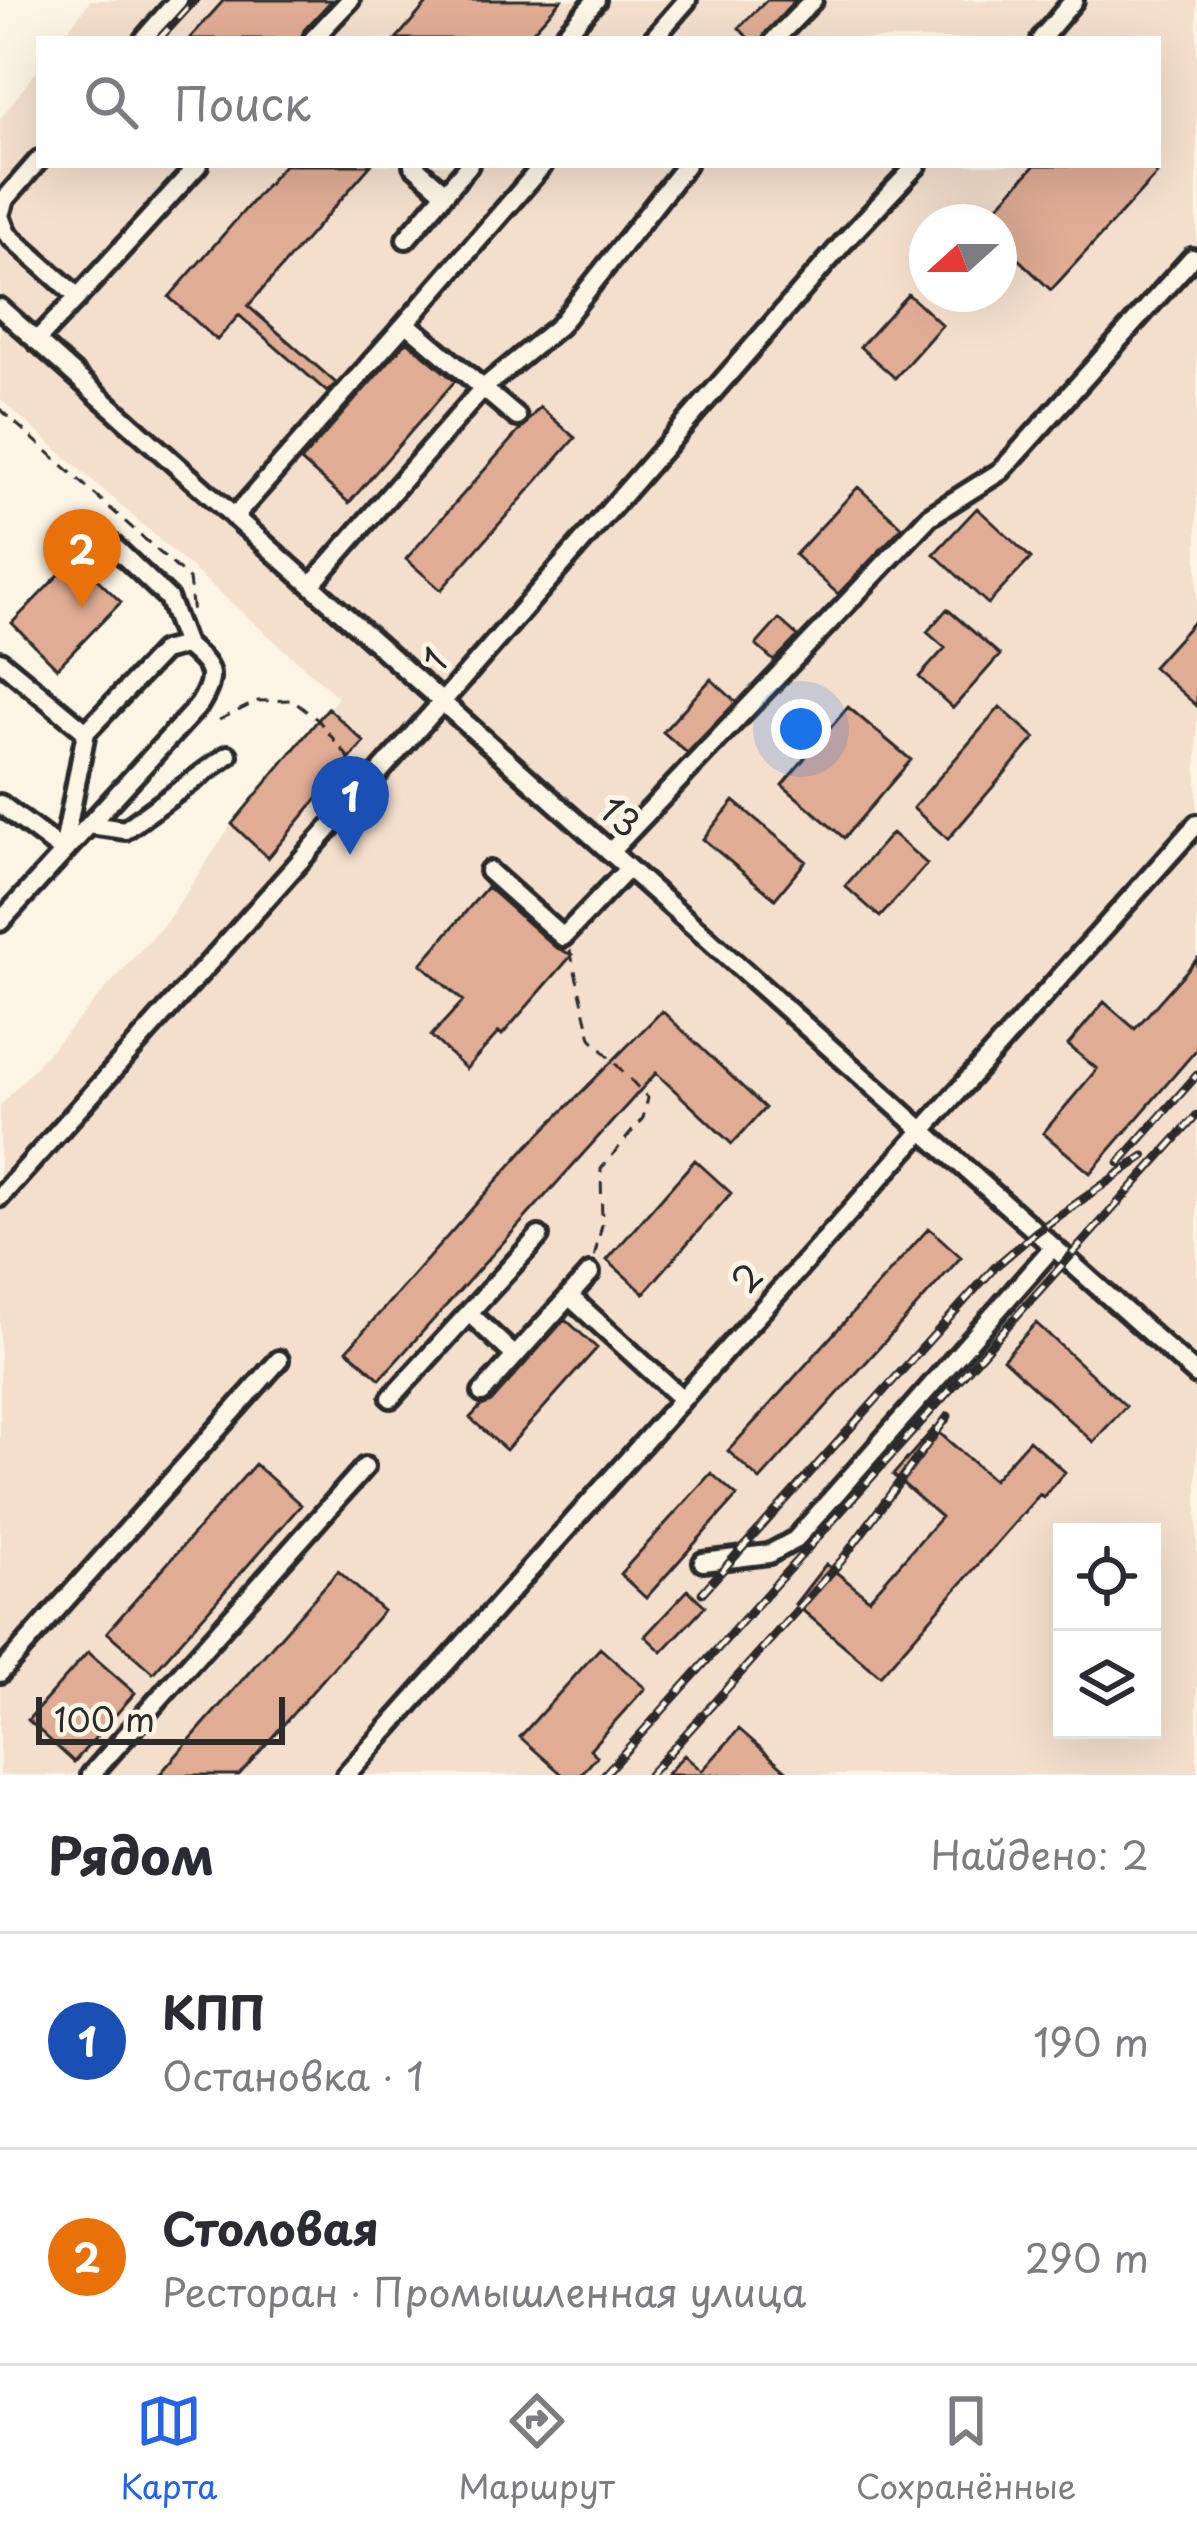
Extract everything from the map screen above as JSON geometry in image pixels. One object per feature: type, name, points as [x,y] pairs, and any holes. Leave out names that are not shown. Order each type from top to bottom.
[{"type":"street","points":[[147,36],[178,0]]},
{"type":"street","points":[[316,36],[350,0]]},
{"type":"street","points":[[564,36],[596,0]]},
{"type":"street","points":[[655,36],[687,0]]},
{"type":"street","points":[[778,36],[812,0]]},
{"type":"street","points":[[1044,36],[1074,0]]},
{"type":"street","points":[[36,163],[5,199],[0,216],[7,234],[78,297]]},
{"type":"street","points":[[36,341],[195,168]]},
{"type":"street","points":[[416,168],[445,194]]},
{"type":"street","points":[[406,239],[467,168]]},
{"type":"street","points":[[234,517],[540,168]]},
{"type":"street","points":[[310,585],[482,388],[559,326],[684,168]]},
{"type":"street","name":"1","points":[[0,1197],[914,168]]},
{"type":"street","points":[[610,852],[930,516],[1001,471],[1192,258]]},
{"type":"street","name":"13","points":[[0,308],[1197,1376]]},
{"type":"street","points":[[406,323],[517,417]]},
{"type":"street","points":[[0,922],[199,704],[211,685],[212,674],[203,660],[185,646],[168,598],[106,539]]},
{"type":"street","points":[[63,851],[86,732],[163,651],[185,646]]},
{"type":"street","points":[[0,661],[86,732]]},
{"type":"street","points":[[90,825],[125,830],[228,755]]},
{"type":"street","points":[[0,805],[63,851]]},
{"type":"street","name":"2","points":[[346,1775],[1197,824]]},
{"type":"street","points":[[490,872],[567,937],[628,868]]},
{"type":"street","points":[[391,1398],[539,1236]]},
{"type":"street","points":[[703,1562],[769,1554],[796,1540],[1053,1247]]},
{"type":"street","points":[[482,1393],[590,1273]]},
{"type":"street","points":[[569,1296],[682,1399]]},
{"type":"street","points":[[470,1314],[515,1356]]},
{"type":"street","points":[[0,1673],[279,1360]]},
{"type":"street","points":[[92,1775],[365,1467]]},
{"type":"path","points":[[0,409],[189,579],[194,609],[185,646]]},
{"type":"path","points":[[219,720],[258,701],[292,700],[318,720],[349,761]]},
{"type":"path","points":[[567,937],[591,1038],[648,1098],[643,1118],[601,1169],[602,1225],[590,1273]]},
{"type":"shaded area","points":[[91,0],[1197,0],[1197,1775],[0,1775],[0,1106],[167,921],[232,824],[338,697],[0,399],[0,119],[36,72],[36,168],[1161,168],[1161,36],[63,36]]},
{"type":"building","points":[[224,0],[332,0],[302,36],[192,36]]},
{"type":"building","points":[[430,0],[561,0],[529,36],[399,36]]},
{"type":"building","points":[[767,0],[795,0],[765,36],[746,36],[739,28]]},
{"type":"building","points":[[281,168],[368,168],[248,306],[336,383],[327,392],[239,315],[217,340],[169,297]]},
{"type":"building","points":[[1032,168],[1150,168],[1157,174],[1051,290],[1017,258],[1017,204],[999,204]]},
{"type":"building","points":[[908,294],[909,312],[928,312],[942,325],[895,378],[860,347]]},
{"type":"building","points":[[407,341],[455,381],[349,503],[301,461]]},
{"type":"building","points":[[540,407],[575,438],[441,590],[406,559]]},
{"type":"building","points":[[858,487],[902,527],[838,594],[795,555]]},
{"type":"building","points":[[977,508],[1031,558],[988,604],[934,554]]},
{"type":"building","points":[[75,558],[121,602],[57,668],[12,623]]},
{"type":"building","points":[[947,609],[1000,655],[953,708],[919,677],[945,648],[927,632]]},
{"type":"building","points":[[1197,618],[1197,706],[1153,667]]},
{"type":"building","points":[[779,619],[798,636],[774,661],[756,645]]},
{"type":"building","points":[[711,679],[736,702],[687,753],[663,732]]},
{"type":"building","points":[[848,707],[911,760],[844,838],[782,785]]},
{"type":"building","points":[[1000,707],[1035,738],[948,839],[913,808]]},
{"type":"building","points":[[328,708],[364,742],[268,858],[232,824]]},
{"type":"building","points":[[734,801],[806,861],[775,899],[703,839]]},
{"type":"building","points":[[892,833],[927,864],[880,917],[845,886]]},
{"type":"building","points":[[487,887],[555,947],[572,955],[466,1069],[431,1036],[463,1001],[421,964]]},
{"type":"building","points":[[1197,959],[1197,1049],[1090,1173],[1043,1133],[1097,1069],[1068,1045],[1104,1002],[1135,1029]]},
{"type":"building","points":[[662,1011],[765,1108],[732,1144],[656,1073],[380,1379],[347,1350],[523,1151]]},
{"type":"building","points":[[695,1160],[731,1193],[644,1293],[607,1260]]},
{"type":"building","points":[[929,1228],[961,1257],[760,1480],[728,1451]]},
{"type":"building","points":[[565,1319],[597,1348],[506,1450],[470,1418],[491,1402]]},
{"type":"building","points":[[1036,1323],[1126,1406],[1093,1442],[1003,1359]]},
{"type":"building","points":[[934,1428],[993,1480],[1029,1440],[1065,1472],[1043,1497],[1040,1494],[880,1676],[795,1604],[826,1564],[869,1599],[941,1517],[893,1475]]},
{"type":"building","points":[[255,1464],[301,1505],[153,1673],[107,1632]]},
{"type":"building","points":[[711,1473],[737,1496],[646,1598],[620,1574]]},
{"type":"building","points":[[338,1571],[383,1611],[239,1775],[159,1775]]},
{"type":"building","points":[[688,1590],[705,1606],[662,1652],[645,1636]]},
{"type":"building","points":[[600,1648],[645,1688],[590,1749],[597,1756],[581,1775],[563,1775],[520,1737]]},
{"type":"building","points":[[88,1652],[135,1693],[74,1762],[28,1720]]},
{"type":"building","points":[[739,1729],[791,1775],[666,1775],[684,1755],[702,1771]]},
{"type":"railway","points":[[162,36],[195,0]]},
{"type":"railway","points":[[1119,1163],[1197,1075]]},
{"type":"railway","points":[[604,1775],[1197,1115]]},
{"type":"railway","points":[[702,1593],[996,1266],[1144,1156]]},
{"type":"railway","points":[[649,1775],[842,1560],[948,1416]]},
{"type":"place","name":"Столовая","points":[[82,608]]},
{"type":"place","name":"КПП","points":[[350,855]]}]
